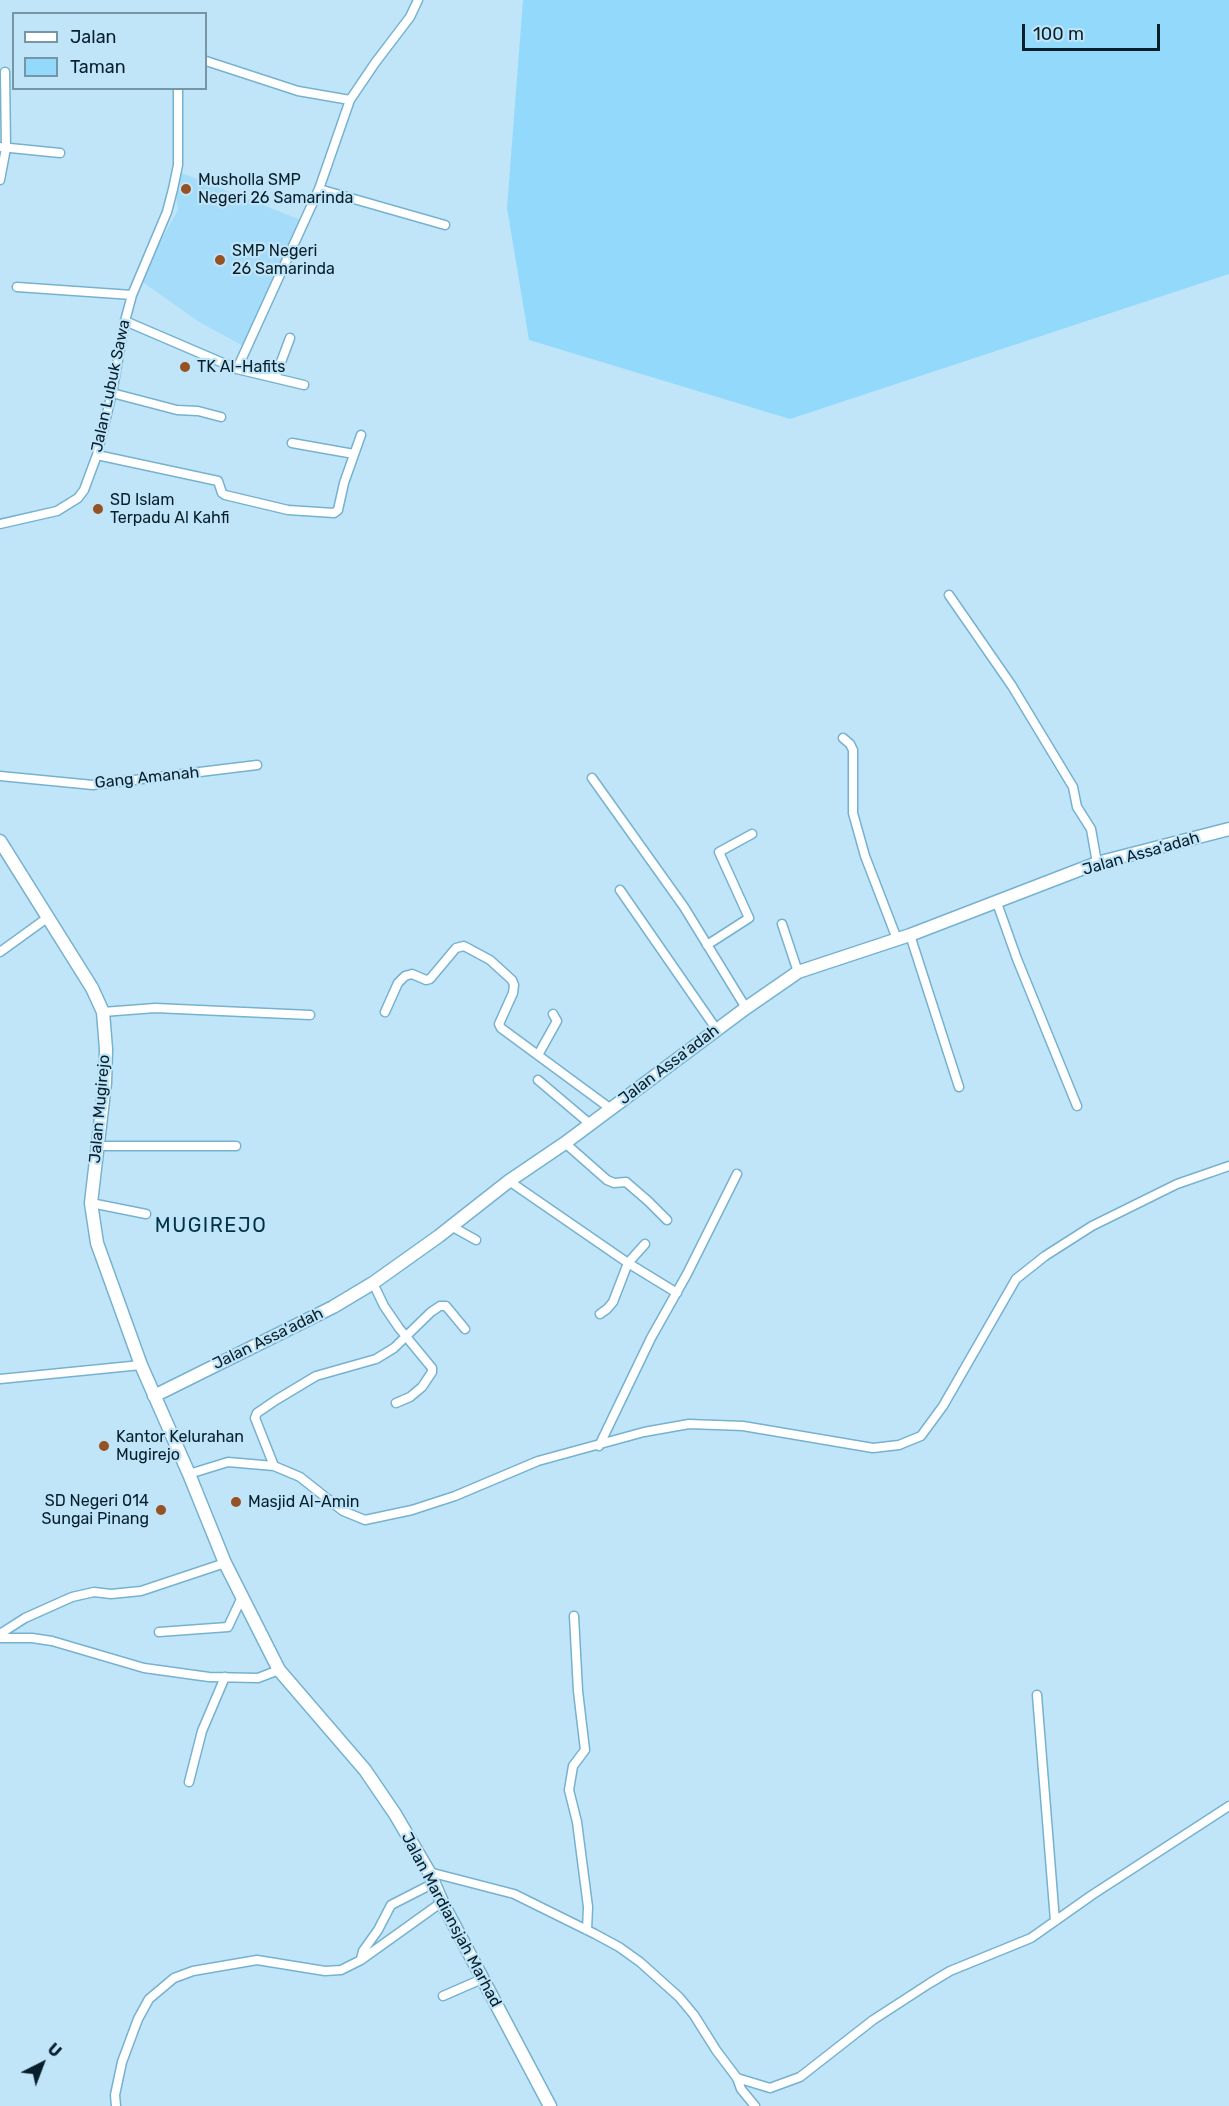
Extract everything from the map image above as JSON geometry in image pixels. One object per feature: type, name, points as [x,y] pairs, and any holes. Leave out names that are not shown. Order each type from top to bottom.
[{"type":"street","points":[[237,369],[319,189],[350,100],[410,17],[418,0]]},
{"type":"street","points":[[207,61],[298,91],[350,100]]},
{"type":"street","points":[[0,180],[5,72]]},
{"type":"street","name":"Jalan Lubuk Sawa","points":[[0,524],[57,511],[70,505],[84,490],[97,455],[132,295],[167,212],[173,189],[178,165],[178,90]]},
{"type":"street","points":[[3,147],[60,153]]},
{"type":"street","points":[[319,189],[444,225]]},
{"type":"street","points":[[17,287],[132,295]]},
{"type":"street","points":[[125,321],[237,369],[304,385]]},
{"type":"street","points":[[275,378],[290,338]]},
{"type":"street","points":[[112,393],[177,410],[192,410],[221,417]]},
{"type":"street","points":[[97,455],[218,482],[222,494],[288,510],[334,513],[338,510],[344,483],[361,435]]},
{"type":"street","points":[[292,444],[354,454]]},
{"type":"street","points":[[949,595],[1012,686],[1073,787],[1077,807],[1091,828],[1097,863]]},
{"type":"street","points":[[843,738],[853,750],[853,813],[865,856],[897,939]]},
{"type":"street","name":"Gang Amanah","points":[[0,776],[93,785],[257,765]]},
{"type":"street","points":[[592,778],[684,907],[746,1008]]},
{"type":"street","name":"Jalan Assa'adah","points":[[154,1396],[333,1307],[373,1283],[509,1181],[565,1143],[798,972],[910,935],[1097,863],[1229,829]]},
{"type":"street","points":[[707,945],[749,918],[719,852],[752,834]]},
{"type":"street","name":"Jalan Mugirejo","points":[[0,841],[92,988],[103,1012],[106,1049],[105,1083],[91,1203],[97,1243],[154,1396]]},
{"type":"street","points":[[620,890],[717,1030]]},
{"type":"street","points":[[997,903],[1077,1107]]},
{"type":"street","points":[[0,952],[47,918]]},
{"type":"street","points":[[782,924],[798,972]]},
{"type":"street","points":[[910,935],[959,1088]]},
{"type":"street","points":[[385,1012],[398,983],[405,976],[412,974],[426,980],[430,979],[456,948],[464,946],[490,960],[512,980],[513,993],[499,1024],[508,1035],[610,1109]]},
{"type":"street","points":[[103,1012],[156,1008],[310,1015]]},
{"type":"street","points":[[538,1055],[557,1021],[553,1014]]},
{"type":"street","points":[[538,1080],[590,1124]]},
{"type":"street","points":[[565,1143],[607,1180],[614,1183],[626,1182],[667,1220]]},
{"type":"street","points":[[97,1146],[236,1146]]},
{"type":"street","points":[[189,1474],[228,1462],[274,1466],[300,1478],[343,1511],[365,1520],[412,1510],[455,1496],[538,1461],[644,1432],[689,1424],[743,1426],[873,1448],[899,1445],[921,1436],[956,1386],[998,1306],[1016,1279],[1045,1256],[1092,1226],[1177,1184],[1229,1166]]},
{"type":"street","points":[[599,1446],[651,1338],[677,1293],[738,1174]]},
{"type":"street","points":[[509,1181],[628,1263],[677,1293]]},
{"type":"street","points":[[91,1203],[146,1214]]},
{"type":"street","points":[[451,1226],[476,1240]]},
{"type":"street","points":[[600,1314],[613,1302],[628,1263],[645,1244]]},
{"type":"street","points":[[373,1283],[384,1306],[406,1338],[432,1368],[432,1372],[422,1387],[410,1397],[396,1403]]},
{"type":"street","points":[[274,1466],[255,1418],[257,1413],[316,1376],[376,1359],[394,1348],[440,1306],[446,1306],[465,1329]]},
{"type":"street","points":[[0,1379],[141,1365]]},
{"type":"street","name":"Jalan Mardiansjah Marhad","points":[[154,1396],[225,1563],[279,1670],[364,1770],[394,1814],[432,1877],[442,1902],[550,2106]]},
{"type":"street","points":[[0,1636],[25,1618],[72,1597],[94,1592],[111,1594],[141,1591],[225,1563]]},
{"type":"street","points":[[159,1632],[228,1627],[242,1598]]},
{"type":"street","points":[[574,1616],[578,1691],[585,1750],[573,1766],[569,1790],[577,1822],[588,1907],[587,1930]]},
{"type":"street","points":[[0,1636],[52,1641],[144,1668],[225,1677],[258,1678],[279,1670]]},
{"type":"street","points":[[189,1782],[202,1731],[225,1677]]},
{"type":"street","points":[[1036,1695],[1055,1921]]},
{"type":"street","points":[[737,2078],[770,2088],[800,2077],[873,2020],[940,1977],[1032,1938],[1229,1806]]},
{"type":"street","points":[[360,1960],[363,1951],[378,1930],[391,1905],[432,1877],[514,1894],[619,1947],[640,1962],[679,1997],[694,2015],[737,2078],[741,2089],[755,2106]]},
{"type":"street","points":[[116,2106],[115,2095],[122,2062],[138,2019],[149,1999],[174,1978],[193,1971],[257,1960],[325,1971],[341,1970],[360,1960],[442,1902]]},
{"type":"street","points":[[443,1996],[482,1978]]},
{"type":"shaded area","name":"SMP Negeri 26 Samarinda","points":[[179,172],[306,222],[247,348],[199,322],[141,281],[145,268],[178,210],[175,188]]},
{"type":"green space","points":[[523,0],[1229,0],[1229,274],[790,419],[529,340],[507,208]]},
{"type":"place","name":"Musholla SMP Negeri 26 Samarinda","points":[[186,189]]},
{"type":"place","name":"SMP Negeri 26 Samarinda","points":[[220,260]]},
{"type":"place","name":"TK Al-Hafits","points":[[185,367]]},
{"type":"place","name":"SD Islam Terpadu Al Kahfi","points":[[98,509]]},
{"type":"place","name":"Kantor Kelurahan Mugirejo","points":[[104,1446]]},
{"type":"place","name":"Masjid Al-Amin","points":[[236,1502]]},
{"type":"place","name":"SD Negeri 014 Sungai Pinang","points":[[161,1510]]},
{"type":"district","name":"MUGIREJO","points":[[211,1226]]}]
